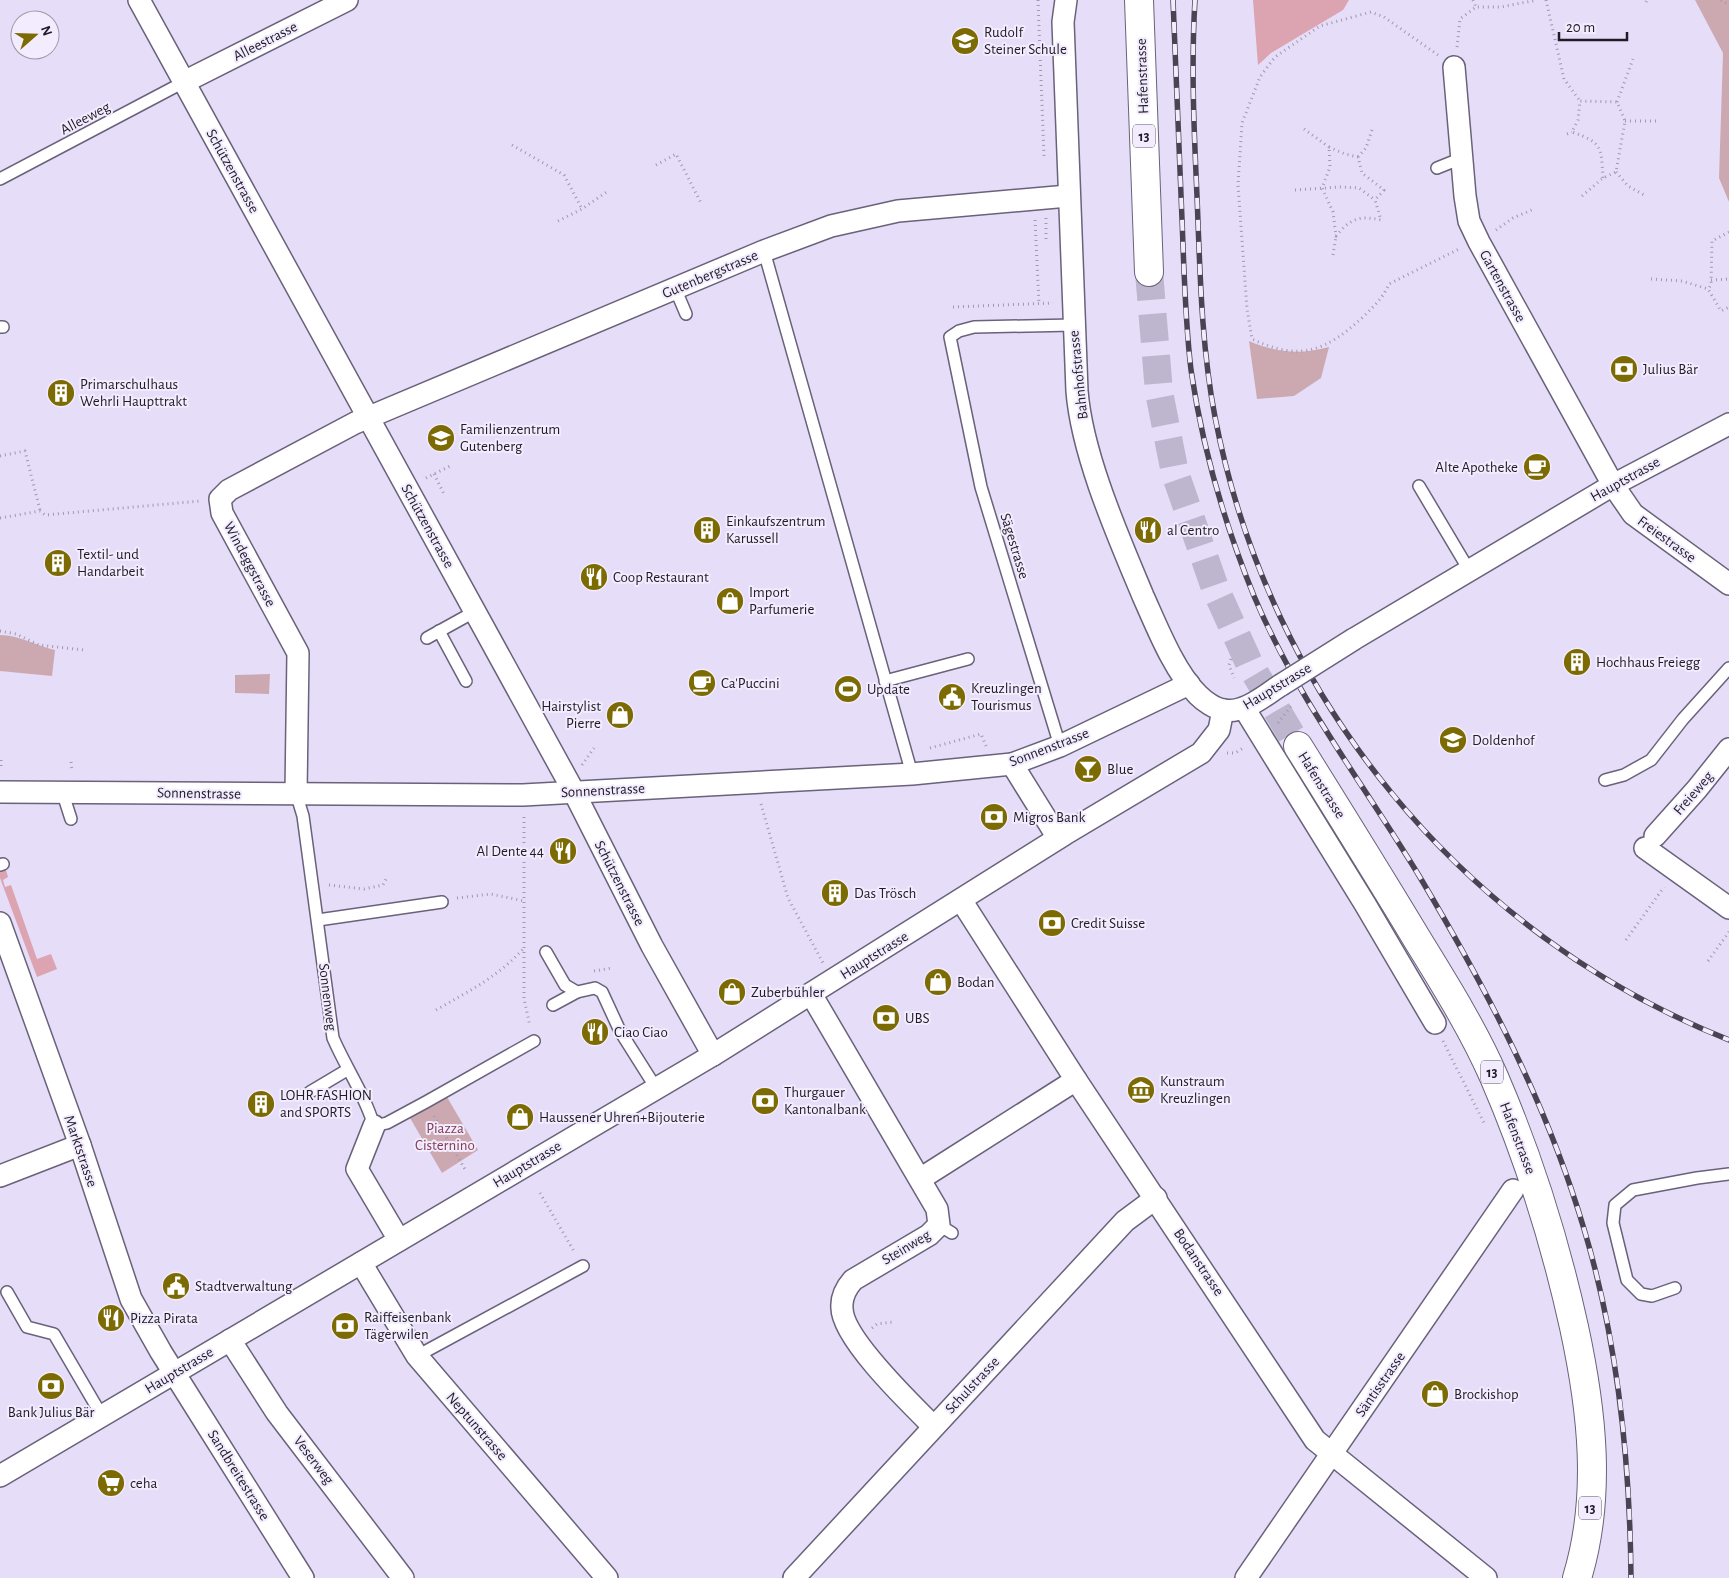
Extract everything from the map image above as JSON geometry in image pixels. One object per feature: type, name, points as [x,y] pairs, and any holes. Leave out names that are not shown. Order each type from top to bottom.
[{"type":"main road","name":"Hafenstrasse","points":[[1139,0],[1149,272]]},
{"type":"main road","name":"Hafenstrasse","points":[[1298,746],[1453,999],[1493,1075],[1542,1203],[1561,1269],[1583,1369],[1591,1436],[1591,1501],[1583,1558],[1577,1578]]},
{"type":"street","name":"Schützenstrasse","points":[[140,0],[474,612],[576,782],[652,946],[713,1054]]},
{"type":"street","name":"Alleestrasse","points":[[184,82],[347,0]]},
{"type":"street","name":"Bahnhofstrasse","points":[[1066,0],[1063,22],[1068,196],[1078,407],[1098,483],[1156,625],[1189,684],[1198,696],[1223,710]]},
{"type":"street","name":"Gartenstrasse","points":[[1454,67],[1469,221],[1613,485]]},
{"type":"street","name":"Gutenbergstrasse","points":[[368,417],[764,251],[831,226],[898,211],[1068,196]]},
{"type":"street","points":[[220,499],[229,490],[368,417]]},
{"type":"street","name":"Hauptstrasse","points":[[0,1476],[713,1054],[833,981],[1058,838],[1201,753],[1219,730],[1223,710],[1244,708],[1354,639],[1613,485],[1729,424]]},
{"type":"street","name":"Freiestrasse","points":[[1613,485],[1633,514],[1729,584]]},
{"type":"street","name":"Windeggstrasse","points":[[220,499],[222,513],[298,653],[296,793]]},
{"type":"street","name":"Sonnenstrasse","points":[[0,792],[67,783],[296,793],[523,795],[576,782],[755,782],[912,774],[1012,764],[1060,746],[1189,684]]},
{"type":"street","name":"Hafenstrasse","points":[[1244,708],[1365,904],[1435,1023]]},
{"type":"street","name":"Freieweg","points":[[1729,749],[1697,789],[1650,842],[1675,872],[1729,908]]},
{"type":"street","points":[[1012,764],[1058,838]]},
{"type":"street","name":"Bodanstrasse","points":[[961,900],[1076,1080],[1315,1440],[1331,1455],[1486,1578]]},
{"type":"street","name":"Marktstrasse","points":[[0,923],[80,1145],[131,1299],[175,1372]]},
{"type":"street","name":"Steinweg","points":[[811,994],[920,1179],[946,1229],[929,1235],[852,1280],[846,1289],[842,1310],[844,1319],[862,1347],[891,1384],[933,1426]]},
{"type":"street","points":[[920,1179],[1076,1080]]},
{"type":"street","points":[[374,1126],[357,1169],[399,1240]]},
{"type":"street","points":[[0,1176],[80,1145]]},
{"type":"street","name":"Säntisstrasse","points":[[1246,1578],[1513,1190]]},
{"type":"street","name":"Schulstrasse","points":[[794,1578],[1125,1221],[1156,1198]]},
{"type":"street","name":"Neptunstrasse","points":[[361,1263],[417,1356],[607,1578]]},
{"type":"street","name":"Veserweg","points":[[230,1340],[278,1413],[403,1578]]},
{"type":"street","name":"Sandbreitestrasse","points":[[175,1372],[303,1578]]},
{"type":"lane","name":"Alleeweg","points":[[0,179],[184,82]]},
{"type":"lane","points":[[1437,168],[1462,158]]},
{"type":"lane","points":[[764,251],[912,774]]},
{"type":"lane","points":[[675,288],[686,314]]},
{"type":"lane","name":"Sägestrasse","points":[[1060,746],[981,487],[950,337],[959,331],[974,326],[1073,325]]},
{"type":"lane","points":[[1420,486],[1470,570]]},
{"type":"lane","points":[[427,638],[474,612]]},
{"type":"lane","points":[[439,631],[466,681]]},
{"type":"lane","points":[[886,681],[968,659]]},
{"type":"lane","points":[[1605,780],[1624,775],[1652,760],[1683,719],[1729,668]]},
{"type":"lane","points":[[67,783],[71,819]]},
{"type":"lane","name":"Sonnenweg","points":[[296,793],[303,816],[333,1038],[347,1070],[370,1112],[374,1126]]},
{"type":"lane","points":[[318,920],[442,902]]},
{"type":"lane","points":[[546,952],[565,985],[578,992]]},
{"type":"lane","points":[[554,1005],[578,992],[596,988],[602,992],[620,1031],[656,1088]]},
{"type":"lane","points":[[374,1126],[388,1123],[534,1041]]},
{"type":"lane","points":[[310,1092],[347,1070]]},
{"type":"lane","points":[[1675,1288],[1652,1296],[1641,1294],[1627,1280],[1613,1223],[1615,1205],[1632,1190],[1729,1174]]},
{"type":"lane","points":[[417,1356],[583,1266]]},
{"type":"lane","points":[[7,1292],[27,1327],[54,1334],[102,1416]]},
{"type":"path","points":[[1038,0],[1044,160]]},
{"type":"path","points":[[1474,0],[1476,7]]},
{"type":"path","points":[[1534,209],[1514,218],[1479,242],[1451,252],[1389,284],[1384,297],[1352,327],[1325,347],[1303,351],[1283,350],[1252,339],[1246,299],[1238,185],[1242,123],[1260,77],[1275,56],[1320,26],[1371,12],[1384,16],[1454,67],[1460,19],[1476,7],[1501,7],[1537,0]]},
{"type":"path","points":[[1546,0],[1564,79],[1580,101],[1578,120],[1572,132]]},
{"type":"path","points":[[1722,0],[1729,5]]},
{"type":"path","points":[[1616,172],[1626,121],[1617,102],[1634,59]]},
{"type":"path","points":[[1580,101],[1617,102]]},
{"type":"path","points":[[1626,121],[1659,121]]},
{"type":"path","points":[[1304,129],[1329,147],[1358,157]]},
{"type":"path","points":[[1358,157],[1366,148],[1372,130]]},
{"type":"path","points":[[1567,134],[1572,132],[1590,138],[1601,150],[1602,178]]},
{"type":"path","points":[[512,145],[564,175],[582,209]]},
{"type":"path","points":[[1329,147],[1330,167],[1322,188],[1333,212],[1336,236],[1333,256]]},
{"type":"path","points":[[656,165],[676,154],[701,203]]},
{"type":"path","points":[[1358,157],[1362,173],[1384,190],[1375,200]]},
{"type":"path","points":[[1582,196],[1602,178],[1616,172]]},
{"type":"path","points":[[1616,172],[1628,186],[1644,195]]},
{"type":"path","points":[[1295,190],[1359,188],[1375,200],[1381,220],[1368,217],[1347,222],[1336,236]]},
{"type":"path","points":[[558,221],[582,209],[608,191]]},
{"type":"path","points":[[1040,199],[1046,240]]},
{"type":"path","points":[[1039,304],[1040,199]]},
{"type":"path","points":[[1708,289],[1711,280],[1712,241],[1729,232]]},
{"type":"path","points":[[1651,279],[1682,281],[1708,289],[1721,311],[1729,307]]},
{"type":"path","points":[[1711,280],[1729,279]]},
{"type":"path","points":[[953,307],[1053,303]]},
{"type":"path","points":[[0,456],[26,451],[40,510],[45,515],[178,505],[220,499]]},
{"type":"path","points":[[422,481],[452,465]]},
{"type":"path","points":[[434,474],[444,494]]},
{"type":"path","points":[[0,518],[40,510]]},
{"type":"path","points":[[0,631],[16,634],[39,645],[84,650]]},
{"type":"path","points":[[1231,659],[1229,665],[1234,678]]},
{"type":"path","points":[[1275,728],[1293,704]]},
{"type":"path","points":[[576,782],[594,748]]},
{"type":"path","points":[[67,783],[72,762]]},
{"type":"path","points":[[755,782],[788,898],[833,981]]},
{"type":"path","points":[[524,817],[524,999],[534,1041]]},
{"type":"path","points":[[1626,940],[1675,872]]},
{"type":"path","points":[[325,885],[364,889],[383,886],[386,877]]},
{"type":"path","points":[[442,902],[464,896],[491,894],[524,900]]},
{"type":"path","points":[[1708,961],[1729,932]]},
{"type":"path","points":[[436,1010],[508,967],[524,948]]},
{"type":"path","points":[[426,1102],[466,1171]]},
{"type":"path","points":[[540,1193],[583,1266]]},
{"type":"green space","points":[[1695,0],[1729,0],[1729,202],[1719,178],[1723,53]]},
{"type":"green space","points":[[1249,341],[1289,352],[1318,350],[1329,347],[1321,378],[1294,396],[1257,399]]},
{"type":"green space","points":[[0,635],[7,635],[55,650],[52,676],[0,671]]},
{"type":"green space","points":[[270,674],[269,694],[235,693],[235,675]]},
{"type":"green space","name":"Piazza Cisternino","points":[[447,1097],[478,1150],[442,1173],[410,1118]]},
{"type":"shaded area","points":[[1253,0],[1349,0],[1343,10],[1271,53],[1258,65]]},
{"type":"shaded area","points":[[6,870],[8,877],[3,880],[5,887],[11,885],[37,959],[51,954],[57,969],[37,977],[0,878],[0,872]]},
{"type":"tunnel","points":[[1149,272],[1159,392],[1175,473],[1215,588],[1249,663],[1298,746]]},
{"type":"railway","points":[[1173,0],[1189,351],[1201,427],[1224,513],[1254,596],[1290,670],[1332,740],[1421,879],[1469,963],[1534,1093],[1552,1137],[1584,1229],[1596,1272],[1614,1358],[1625,1446],[1631,1578]]},
{"type":"railway","points":[[1195,0],[1193,73],[1195,147],[1202,307],[1210,390],[1215,417],[1242,520],[1281,618],[1331,710],[1393,794],[1464,870],[1544,937],[1633,994],[1729,1040]]},
{"type":"place","name":"Rudolf Steiner Schule","points":[[965,41]]},
{"type":"place","name":"Julius Bär","points":[[1624,369]]},
{"type":"place","name":"Primarschulhaus Wehrli Haupttrakt","points":[[61,393]]},
{"type":"place","name":"Familienzentrum Gutenberg","points":[[441,438]]},
{"type":"place","name":"Alte Apotheke","points":[[1537,467]]},
{"type":"place","name":"Einkaufszentrum Karussell","points":[[707,530]]},
{"type":"place","name":"al Centro","points":[[1148,530]]},
{"type":"place","name":"Textil- und Handarbeit","points":[[58,563]]},
{"type":"place","name":"Coop Restaurant","points":[[594,577]]},
{"type":"place","name":"Import Parfumerie","points":[[730,601]]},
{"type":"place","name":"Hochhaus Freiegg","points":[[1577,662]]},
{"type":"place","name":"Ca'Puccini","points":[[702,683]]},
{"type":"place","name":"Update","points":[[848,689]]},
{"type":"place","name":"Kreuzlingen Tourismus","points":[[952,697]]},
{"type":"place","name":"Hairstylist Pierre","points":[[620,715]]},
{"type":"place","name":"Doldenhof","points":[[1453,740]]},
{"type":"place","name":"Blue","points":[[1088,769]]},
{"type":"place","name":"Migros Bank","points":[[994,817]]},
{"type":"place","name":"Al Dente 44","points":[[563,851]]},
{"type":"place","name":"Das Trösch","points":[[835,893]]},
{"type":"place","name":"Credit Suisse","points":[[1052,923]]},
{"type":"place","name":"Bodan","points":[[938,982]]},
{"type":"place","name":"Zuberbühler","points":[[732,992]]},
{"type":"place","name":"UBS","points":[[886,1018]]},
{"type":"place","name":"Ciao Ciao","points":[[595,1032]]},
{"type":"place","name":"Kunstraum Kreuzlingen","points":[[1141,1090]]},
{"type":"place","name":"Thurgauer Kantonalbank","points":[[765,1101]]},
{"type":"place","name":"LOHR FASHION and SPORTS","points":[[261,1104]]},
{"type":"place","name":"Haussener Uhren+Bijouterie","points":[[520,1117]]},
{"type":"place","name":"Stadtverwaltung","points":[[176,1286]]},
{"type":"place","name":"Pizza Pirata","points":[[111,1318]]},
{"type":"place","name":"Raiffeisenbank Tägerwilen","points":[[345,1326]]},
{"type":"place","name":"Bank Julius Bär","points":[[51,1386]]},
{"type":"place","name":"Brockishop","points":[[1435,1394]]},
{"type":"place","name":"ceha","points":[[111,1483]]}]
